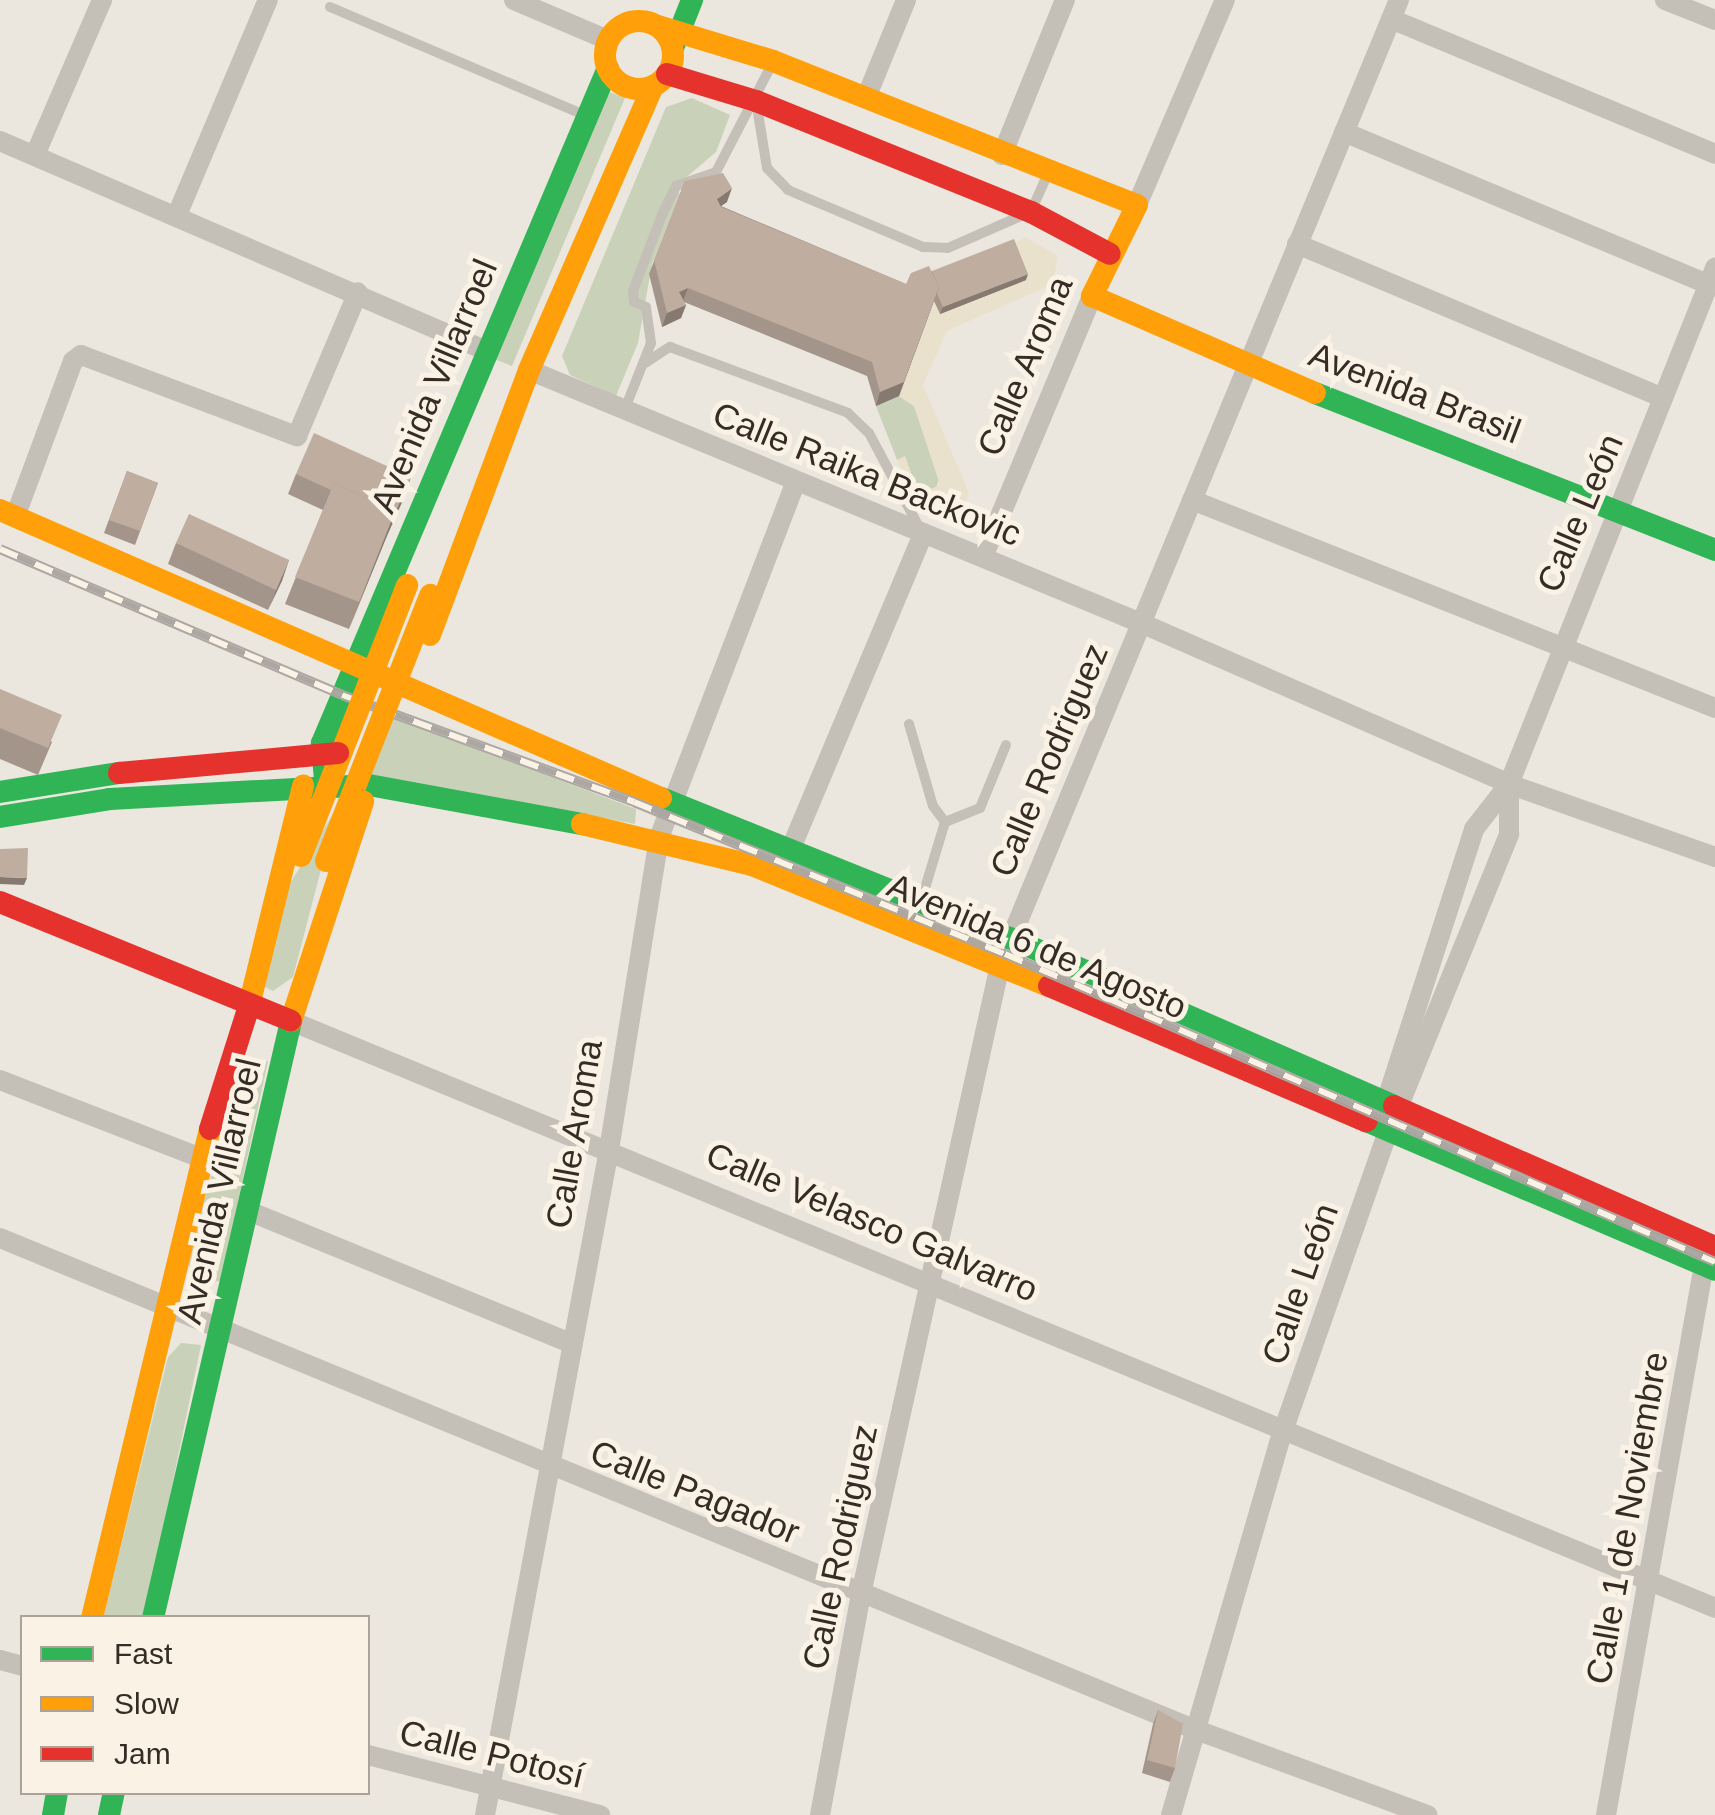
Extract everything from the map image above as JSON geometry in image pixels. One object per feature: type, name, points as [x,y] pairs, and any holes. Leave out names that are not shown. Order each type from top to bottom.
[{"type":"main road","points":[[411,686],[529,370],[660,80],[670,35],[692,0]]},
{"type":"main road","points":[[1110,254],[1031,212],[756,101],[660,80],[627,87],[608,68],[608,40],[636,11],[670,35],[774,61],[1047,175],[1138,206]]},
{"type":"main road","name":"Avenida Villarroel","points":[[334,786],[320,770],[322,743],[608,68]]},
{"type":"main road","name":"Calle Aroma","points":[[1092,296],[1110,254],[1138,206]]},
{"type":"main road","name":"Avenida Brasil","points":[[1092,296],[1247,366],[1715,550]]},
{"type":"main road","points":[[250,1006],[262,987],[301,856],[338,754],[482,404],[487,351]]},
{"type":"main road","name":"Calle Raika Backovic","points":[[487,351],[529,370]]},
{"type":"main road","points":[[292,1021],[292,991],[326,861],[501,419],[529,370]]},
{"type":"main road","name":"Avenida 6 de Agosto","points":[[7,514],[789,853],[1010,938],[1393,1104],[1711,1252]]},
{"type":"main road","points":[[0,792],[120,774],[338,754]]},
{"type":"main road","name":"Avenida Villarroel","points":[[154,1615],[224,1328],[292,1021],[369,785]]},
{"type":"main road","name":"Avenida 6 de Agosto","points":[[0,817],[110,799],[369,785],[659,838],[752,864],[1000,965],[1387,1135],[1711,1252]]},
{"type":"main road","name":"Avenida Villarroel","points":[[93,1615],[202,1158],[250,1006],[304,786]]},
{"type":"main road","name":"Calle Velasco Galvarro","points":[[0,902],[292,1021]]},
{"type":"street","points":[[35,156],[102,0]]},
{"type":"street","points":[[177,215],[268,0]]},
{"type":"street","points":[[514,0],[608,40]]},
{"type":"street","points":[[866,98],[906,0]]},
{"type":"street","points":[[1002,155],[1066,0]]},
{"type":"street","points":[[1138,206],[1224,0]]},
{"type":"street","points":[[1665,0],[1715,20]]},
{"type":"street","points":[[1395,9],[1715,154]]},
{"type":"street","name":"Calle Rodriguez","points":[[820,1815],[861,1594],[1000,965],[1395,9]]},
{"type":"street","points":[[1344,132],[1712,276]]},
{"type":"street","name":"Calle Raika Backovic","points":[[0,141],[358,292],[487,351]]},
{"type":"street","points":[[1298,244],[1663,398]]},
{"type":"street","name":"Calle León","points":[[1170,1815],[1191,1728],[1282,1434],[1387,1135],[1474,830],[1509,784],[1558,649],[1712,276]]},
{"type":"street","points":[[7,514],[73,361],[81,356],[297,436],[358,292]]},
{"type":"street","name":"Calle Aroma","points":[[983,557],[1092,296]]},
{"type":"street","name":"Calle Raika Backovic","points":[[529,370],[623,414],[983,557],[1509,784],[1715,857]]},
{"type":"street","name":"Calle Aroma","points":[[485,1815],[609,1150],[659,838],[670,800],[795,483]]},
{"type":"street","points":[[1192,500],[1558,649],[1715,708]]},
{"type":"street","points":[[789,853],[923,535]]},
{"type":"street","name":"Calle León","points":[[1393,1104],[1510,834],[1509,784]]},
{"type":"street","name":"Calle Velasco Galvarro","points":[[292,1021],[930,1283],[1282,1434],[1715,1608]]},
{"type":"street","points":[[0,1080],[202,1158]]},
{"type":"street","points":[[251,1212],[570,1343]]},
{"type":"street","name":"Calle Pagador","points":[[0,1238],[224,1328],[551,1468],[1191,1728],[1427,1815]]},
{"type":"street","name":"Calle 1 de Noviembre","points":[[1606,1815],[1711,1252]]},
{"type":"street","name":"Calle Potosí","points":[[370,1756],[600,1815]]},
{"type":"lane","points":[[330,7],[588,116]]},
{"type":"lane","points":[[623,414],[652,343],[646,307],[634,302],[634,291],[662,215],[676,186],[716,172],[774,61]]},
{"type":"lane","points":[[756,101],[768,168],[788,190],[923,247],[948,248],[1031,212],[1047,175]]},
{"type":"lane","points":[[644,363],[670,346],[848,413],[868,434],[923,535]]},
{"type":"lane","points":[[909,724],[933,806],[946,822]]},
{"type":"lane","points":[[920,903],[946,822],[980,808],[1006,746]]},
{"type":"green space","points":[[607,91],[625,98],[512,366],[494,359]]},
{"type":"green space","points":[[692,98],[730,115],[716,152],[676,186],[680,194],[652,264],[638,343],[616,396],[570,375],[562,356],[666,107]]},
{"type":"green space","points":[[899,396],[914,406],[941,473],[935,491],[915,484],[905,457],[897,460],[876,406]]},
{"type":"green space","points":[[377,711],[636,809],[635,824],[370,775]]},
{"type":"green space","points":[[337,808],[293,977],[273,991],[265,987],[277,904]]},
{"type":"green space","points":[[246,1056],[268,1061],[221,1281],[209,1282],[197,1279],[188,1264],[190,1248]]},
{"type":"green space","points":[[181,1343],[201,1345],[145,1615],[104,1615],[168,1357]]},
{"type":"shaded area","points":[[1025,237],[1058,256],[1053,284],[947,331],[923,385],[969,493],[962,512],[943,521],[918,508],[897,460],[905,456],[915,484],[926,491],[940,485],[914,406],[899,396],[934,301]]},
{"type":"building","points":[[723,173],[732,188],[717,199],[721,207],[906,284],[911,273],[929,266],[939,287],[904,382],[880,392],[872,362],[688,288],[679,292],[686,305],[667,313],[654,260],[685,181]]},
{"type":"building","points":[[1014,239],[1028,274],[943,307],[932,271]]},
{"type":"building","points":[[314,433],[411,477],[393,518],[395,511],[334,483],[331,490],[296,474]]},
{"type":"building","points":[[127,471],[158,483],[140,531],[109,520]]},
{"type":"building","points":[[334,483],[395,511],[359,602],[295,577]]},
{"type":"building","points":[[189,514],[289,560],[276,590],[176,543]]},
{"type":"building","points":[[0,689],[62,715],[48,748],[0,728]]},
{"type":"building","points":[[28,848],[27,878],[0,877],[0,849]]},
{"type":"building","points":[[1158,1710],[1183,1724],[1175,1768],[1147,1760]]},
{"type":"railway","points":[[0,549],[342,695],[634,802],[1005,954],[1715,1262]]},
{"type":"traffic: fast","points":[[673,48],[692,0]]},
{"type":"traffic: fast","points":[[325,780],[322,743],[608,68]]},
{"type":"traffic: fast","points":[[1315,393],[1715,550]]},
{"type":"traffic: fast","points":[[0,792],[119,773]]},
{"type":"traffic: fast","points":[[0,817],[110,799],[369,785],[582,824]]},
{"type":"traffic: fast","points":[[661,798],[1010,938],[1394,1106]]},
{"type":"traffic: fast","points":[[154,1615],[291,1021]]},
{"type":"traffic: fast","points":[[1366,1121],[1715,1270]]},
{"type":"traffic: fast","points":[[53,1815],[56,1795]]},
{"type":"traffic: fast","points":[[109,1815],[113,1795]]},
{"type":"traffic: slow","points":[[639,21],[663,31],[673,55],[663,79],[639,89],[615,79],[605,55],[615,31],[639,21]]},
{"type":"traffic: slow","points":[[658,26],[773,61],[1137,205],[1092,296],[1315,393]]},
{"type":"traffic: slow","points":[[430,635],[529,370],[653,86]]},
{"type":"traffic: slow","points":[[0,510],[661,798]]},
{"type":"traffic: slow","points":[[301,856],[407,585]]},
{"type":"traffic: slow","points":[[326,861],[430,595]]},
{"type":"traffic: slow","points":[[249,1006],[303,786]]},
{"type":"traffic: slow","points":[[291,1021],[363,802]]},
{"type":"traffic: slow","points":[[582,824],[752,865],[1049,986]]},
{"type":"traffic: slow","points":[[93,1615],[210,1129]]},
{"type":"traffic: jam","points":[[667,74],[756,101],[1031,212],[1110,254]]},
{"type":"traffic: jam","points":[[119,773],[338,753]]},
{"type":"traffic: jam","points":[[0,902],[291,1021]]},
{"type":"traffic: jam","points":[[1049,986],[1366,1121]]},
{"type":"traffic: jam","points":[[210,1129],[249,1006]]},
{"type":"traffic: jam","points":[[1394,1106],[1715,1247]]}]
